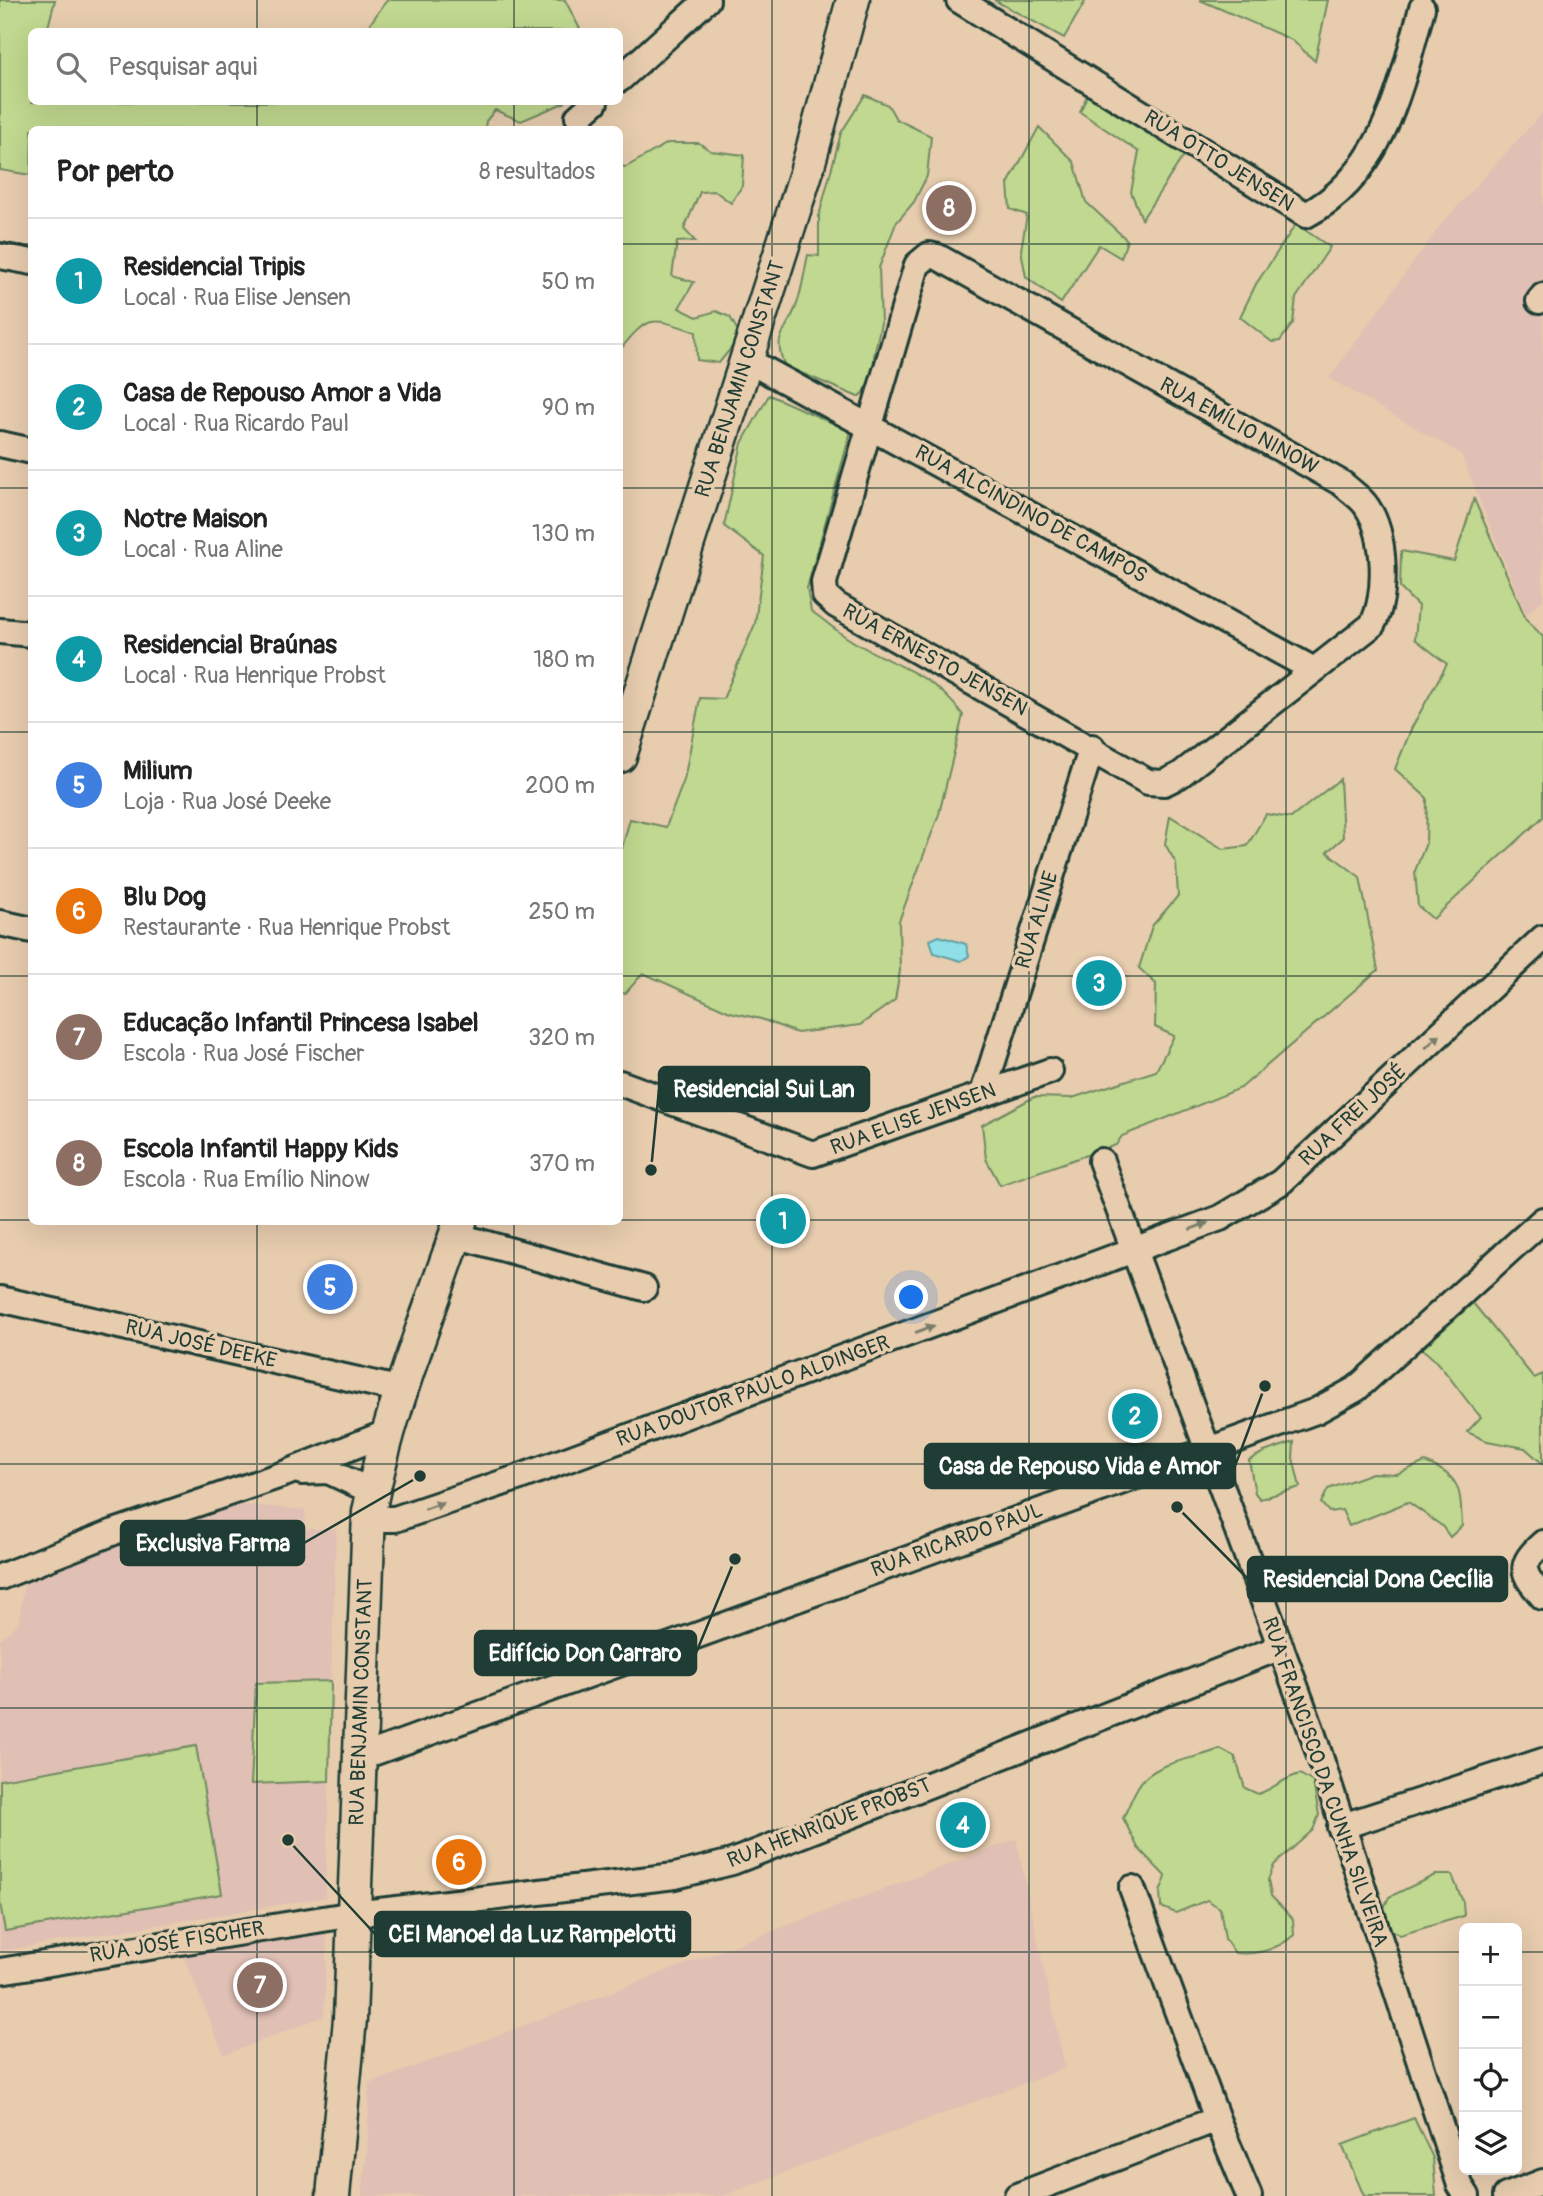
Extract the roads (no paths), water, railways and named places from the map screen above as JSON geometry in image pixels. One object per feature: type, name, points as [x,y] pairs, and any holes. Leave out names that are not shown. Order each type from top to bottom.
[{"type":"main road","name":"RUA BENJAMIN CONSTANT","points":[[623,747],[806,173],[853,0]]},
{"type":"main road","name":"RUA BENJAMIN CONSTANT","points":[[333,2196],[348,2044],[370,1506],[402,1390],[457,1228]]},
{"type":"street","points":[[623,76],[708,0]]},
{"type":"street","name":"RUA OTTO JENSEN","points":[[959,0],[1306,215],[1324,205],[1357,174],[1373,151],[1401,86],[1422,8]]},
{"type":"street","name":"RUA EMÍLIO NINOW","points":[[872,426],[917,265],[929,255],[938,257],[1343,484],[1367,506],[1379,534],[1381,609],[1372,625],[1180,775],[1164,783]]},
{"type":"street","points":[[0,256],[28,261]]},
{"type":"street","name":"RUA ALCINDINO DE CAMPOS","points":[[747,360],[1314,670]]},
{"type":"street","name":"RUA ERNESTO JENSEN","points":[[872,426],[824,582],[825,595],[836,605],[1092,747],[1148,782],[1164,783]]},
{"type":"street","points":[[0,444],[28,450]]},
{"type":"street","points":[[0,631],[28,634]]},
{"type":"street","name":"RUA ALINE","points":[[983,1093],[1092,747]]},
{"type":"street","points":[[0,923],[28,929]]},
{"type":"street","name":"RUA FREI JOSÉ","points":[[1135,1251],[1220,1218],[1281,1182],[1543,938]]},
{"type":"street","name":"RUA ELISE JENSEN","points":[[623,1084],[813,1154],[1050,1071]]},
{"type":"street","name":"RUA FRANCISCO DA CUNHA SILVEIRA","points":[[1101,1161],[1311,1730],[1340,1827],[1460,2185],[1468,2196]]},
{"type":"street","name":"RUA RICARDO PAUL","points":[[359,1758],[1316,1411],[1356,1390],[1543,1220]]},
{"type":"street","points":[[457,1228],[644,1288]]},
{"type":"street","name":"RUA DOUTOR PAULO ALDINGER","points":[[370,1506],[395,1519],[520,1477],[1135,1251]]},
{"type":"street","name":"RUA JOSÉ DEEKE","points":[[0,1298],[402,1390]]},
{"type":"street","points":[[0,1577],[114,1532],[284,1474],[389,1432]]},
{"type":"street","points":[[284,1474],[328,1471],[370,1506]]},
{"type":"street","points":[[1543,1543],[1527,1558],[1525,1566],[1526,1577],[1543,1597]]},
{"type":"street","name":"RUA HENRIQUE PROBST","points":[[354,1914],[675,1876],[732,1862],[1281,1647]]},
{"type":"street","points":[[1340,1827],[1543,1761]]},
{"type":"street","points":[[1132,1888],[1217,2119],[1249,2196]]},
{"type":"street","name":"RUA JOSÉ FISCHER","points":[[0,1971],[354,1914]]},
{"type":"street","points":[[1017,2196],[1217,2119]]},
{"type":"street","points":[[1506,2196],[1543,2182]]},
{"type":"water","points":[[939,936],[966,944],[969,956],[961,961],[934,953],[930,940]]},
{"type":"place","name":"Escola Infantil Happy Kids","points":[[949,208]]},
{"type":"place","name":"Notre Maison","points":[[1099,983]]},
{"type":"place","name":"Residencial Sui Lan","points":[[651,1170]]},
{"type":"place","name":"Residencial Tripis","points":[[783,1221]]},
{"type":"place","name":"Milium","points":[[330,1287]]},
{"type":"place","name":"Casa de Repouso Vida e Amor","points":[[1265,1386]]},
{"type":"place","name":"Casa de Repouso Amor a Vida","points":[[1135,1416]]},
{"type":"place","name":"Exclusiva Farma","points":[[420,1476]]},
{"type":"place","name":"Residencial Dona Cecília","points":[[1177,1507]]},
{"type":"place","name":"Edifício Don Carraro","points":[[735,1559]]},
{"type":"place","name":"Residencial Braúnas","points":[[963,1825]]},
{"type":"place","name":"CEI Manoel da Luz Rampelotti","points":[[288,1840]]},
{"type":"place","name":"Blu Dog","points":[[459,1862]]},
{"type":"place","name":"Educação Infantil Princesa Isabel","points":[[260,1985]]}]
